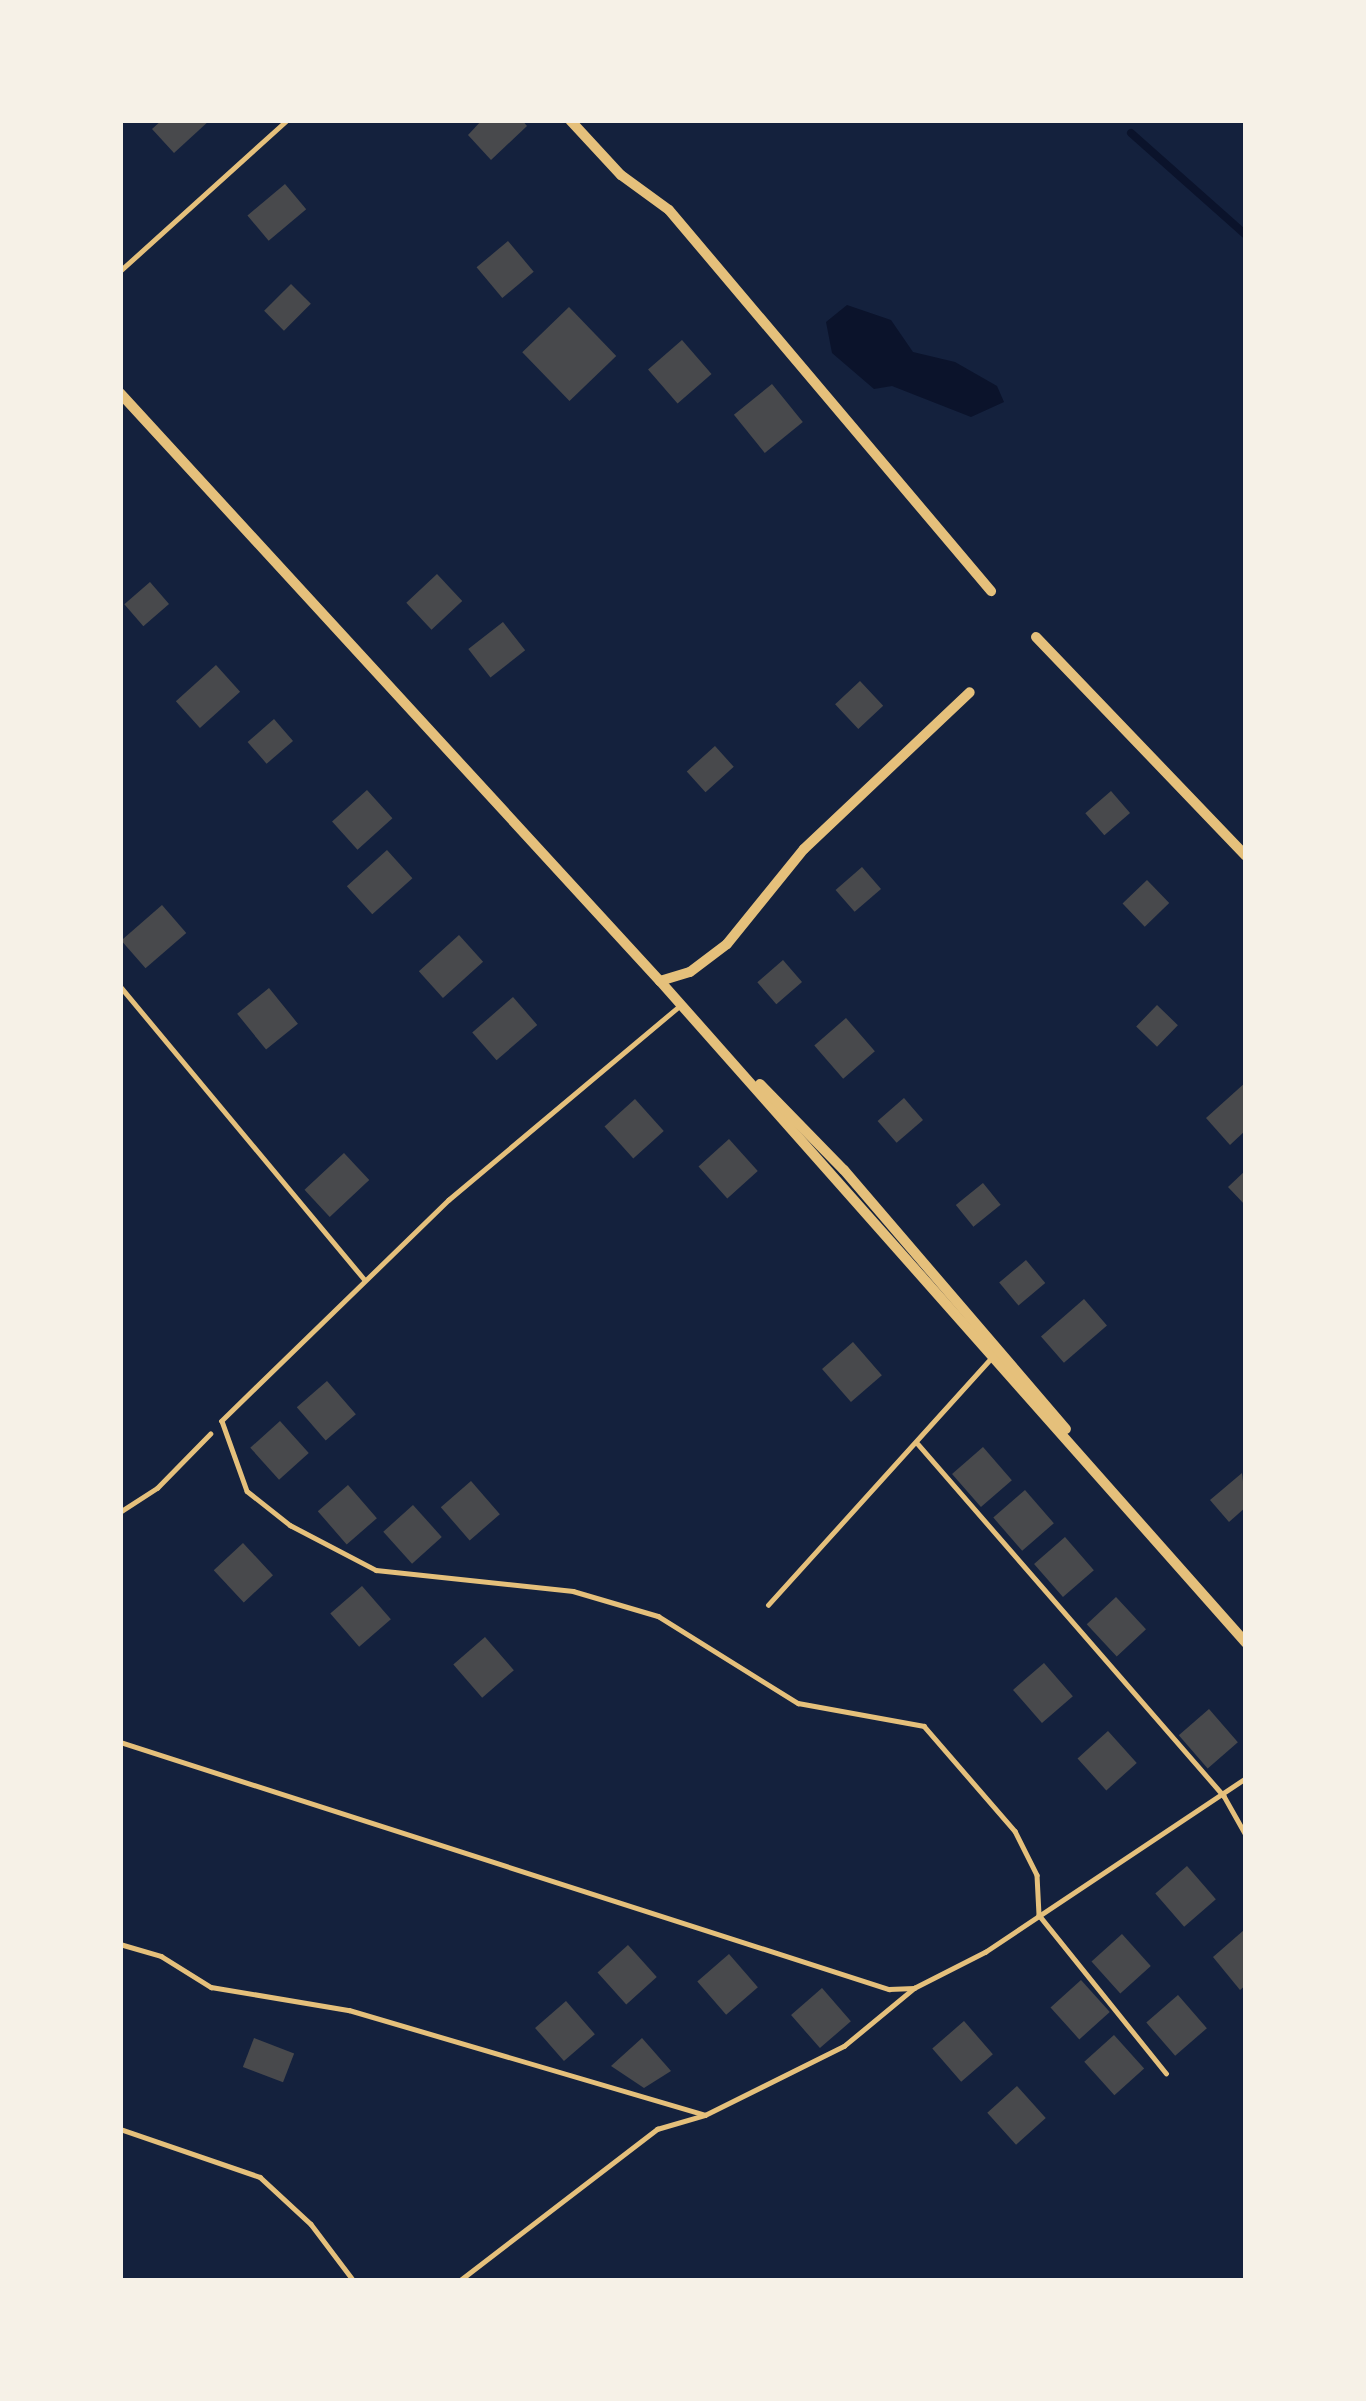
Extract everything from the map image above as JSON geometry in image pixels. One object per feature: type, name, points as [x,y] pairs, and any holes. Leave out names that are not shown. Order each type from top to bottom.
[{"type":"street","points":[[570,120],[620,175],[669,210],[991,591]]},
{"type":"street","points":[[120,393],[660,981],[1246,1642]]},
{"type":"street","points":[[1036,637],[1246,856]]},
{"type":"street","points":[[660,981],[690,972],[727,944],[803,849],[970,692]]},
{"type":"street","points":[[682,1004],[844,1170],[1246,1642]]},
{"type":"lane","points":[[120,271],[287,120]]},
{"type":"lane","points":[[120,986],[364,1279]]},
{"type":"lane","points":[[682,1004],[364,1279],[222,1421],[247,1491],[290,1525],[376,1570],[594,1598],[658,1616],[798,1702],[924,1726],[1015,1831],[1037,1875],[1039,1915],[1166,2073]]},
{"type":"lane","points":[[768,1605],[918,1444],[998,1349]]},
{"type":"lane","points":[[918,1444],[1224,1796],[1246,1835]]},
{"type":"lane","points":[[120,1742],[889,1989],[914,1988]]},
{"type":"lane","points":[[459,2281],[657,2129],[705,2115],[844,2046],[914,1988],[1039,1915],[1246,1778]]},
{"type":"lane","points":[[120,1944],[161,1956],[211,1987],[349,2010],[705,2115]]},
{"type":"lane","points":[[120,2129],[260,2177],[311,2224],[354,2281]]},
{"type":"path","points":[[120,1512],[158,1488],[222,1421]]},
{"type":"water","points":[[847,305],[891,320],[913,352],[955,362],[997,386],[1004,402],[971,417],[892,386],[874,389],[832,353],[826,322]]},
{"type":"building","points":[[162,120],[210,120],[174,153],[152,129]]},
{"type":"building","points":[[482,120],[522,120],[527,126],[491,160],[468,135]]},
{"type":"building","points":[[285,184],[306,209],[269,241],[247,215]]},
{"type":"building","points":[[508,241],[534,272],[502,298],[477,267]]},
{"type":"building","points":[[291,284],[311,304],[284,331],[264,311]]},
{"type":"building","points":[[569,307],[616,356],[569,401],[522,352]]},
{"type":"building","points":[[682,340],[712,374],[678,403],[648,370]]},
{"type":"building","points":[[772,384],[803,422],[765,453],[734,415]]},
{"type":"building","points":[[437,574],[462,601],[432,630],[406,603]]},
{"type":"building","points":[[150,582],[169,604],[143,626],[124,604]]},
{"type":"building","points":[[503,622],[525,650],[490,677],[468,649]]},
{"type":"building","points":[[216,665],[240,692],[200,728],[176,701]]},
{"type":"building","points":[[860,681],[883,706],[858,729],[835,704]]},
{"type":"building","points":[[274,719],[293,741],[267,764],[248,742]]},
{"type":"building","points":[[715,746],[734,767],[705,792],[687,771]]},
{"type":"building","points":[[367,790],[392,818],[357,850],[332,821]]},
{"type":"building","points":[[1111,791],[1130,813],[1104,835],[1085,813]]},
{"type":"building","points":[[387,850],[412,878],[372,914],[347,886]]},
{"type":"building","points":[[862,867],[881,889],[855,912],[836,890]]},
{"type":"building","points":[[1147,880],[1169,903],[1145,927],[1123,904]]},
{"type":"building","points":[[162,905],[186,933],[146,968],[121,940]]},
{"type":"building","points":[[459,935],[483,962],[443,998],[419,971]]},
{"type":"building","points":[[783,960],[802,982],[776,1004],[757,982]]},
{"type":"building","points":[[269,988],[298,1024],[266,1050],[237,1014]]},
{"type":"building","points":[[513,997],[537,1025],[497,1060],[472,1032]]},
{"type":"building","points":[[1157,1005],[1178,1025],[1157,1047],[1136,1027]]},
{"type":"building","points":[[846,1018],[875,1051],[843,1079],[814,1046]]},
{"type":"building","points":[[1246,1082],[1246,1130],[1230,1145],[1206,1118]]},
{"type":"building","points":[[904,1098],[923,1120],[897,1143],[878,1121]]},
{"type":"building","points":[[635,1099],[664,1131],[633,1158],[605,1126]]},
{"type":"building","points":[[729,1139],[758,1171],[727,1198],[699,1166]]},
{"type":"building","points":[[344,1153],[369,1180],[330,1217],[305,1190]]},
{"type":"building","points":[[1246,1170],[1246,1206],[1228,1187]]},
{"type":"building","points":[[983,1183],[1001,1205],[973,1227],[956,1205]]},
{"type":"building","points":[[1026,1260],[1045,1283],[1018,1305],[999,1282]]},
{"type":"building","points":[[1084,1299],[1107,1325],[1064,1363],[1041,1336]]},
{"type":"building","points":[[853,1342],[882,1375],[851,1402],[822,1369]]},
{"type":"building","points":[[327,1381],[356,1414],[326,1440],[297,1407]]},
{"type":"building","points":[[280,1421],[309,1453],[279,1480],[250,1448]]},
{"type":"building","points":[[983,1447],[1012,1480],[981,1507],[952,1474]]},
{"type":"building","points":[[1242,1473],[1246,1507],[1229,1522],[1210,1500]]},
{"type":"building","points":[[471,1481],[500,1514],[470,1540],[441,1507]]},
{"type":"building","points":[[348,1485],[377,1518],[347,1544],[318,1511]]},
{"type":"building","points":[[1025,1490],[1054,1523],[1022,1551],[993,1518]]},
{"type":"building","points":[[413,1505],[442,1537],[412,1564],[383,1532]]},
{"type":"building","points":[[1065,1537],[1094,1570],[1063,1597],[1034,1564]]},
{"type":"building","points":[[243,1543],[273,1575],[244,1602],[214,1570]]},
{"type":"building","points":[[362,1586],[391,1619],[359,1647],[330,1614]]},
{"type":"building","points":[[1116,1597],[1146,1629],[1117,1656],[1087,1624]]},
{"type":"building","points":[[485,1637],[514,1670],[482,1698],[453,1665]]},
{"type":"building","points":[[1044,1663],[1073,1696],[1042,1723],[1013,1690]]},
{"type":"building","points":[[1209,1709],[1238,1742],[1208,1768],[1179,1735]]},
{"type":"building","points":[[1108,1731],[1137,1763],[1106,1790],[1078,1758]]},
{"type":"building","points":[[1187,1866],[1216,1899],[1184,1927],[1155,1894]]},
{"type":"building","points":[[1244,1930],[1246,1985],[1240,1990],[1213,1957]]},
{"type":"building","points":[[1122,1934],[1151,1966],[1120,1993],[1092,1961]]},
{"type":"building","points":[[628,1945],[657,1977],[626,2004],[598,1972]]},
{"type":"building","points":[[729,1954],[758,1987],[726,2015],[697,1982]]},
{"type":"building","points":[[1081,1980],[1110,2012],[1079,2039],[1051,2007]]},
{"type":"building","points":[[822,1988],[851,2021],[820,2048],[791,2015]]},
{"type":"building","points":[[1178,1995],[1207,2028],[1175,2056],[1146,2023]]},
{"type":"building","points":[[566,2001],[595,2034],[564,2061],[535,2028]]},
{"type":"building","points":[[964,2021],[993,2054],[961,2082],[932,2049]]},
{"type":"building","points":[[1114,2035],[1144,2068],[1114,2095],[1084,2062]]},
{"type":"building","points":[[254,2038],[294,2053],[283,2082],[243,2067]]},
{"type":"building","points":[[642,2038],[671,2071],[644,2088],[611,2066]]},
{"type":"building","points":[[1017,2086],[1046,2118],[1016,2145],[987,2113]]},
{"type":"waterway","points":[[1131,133],[1246,235]]}]
